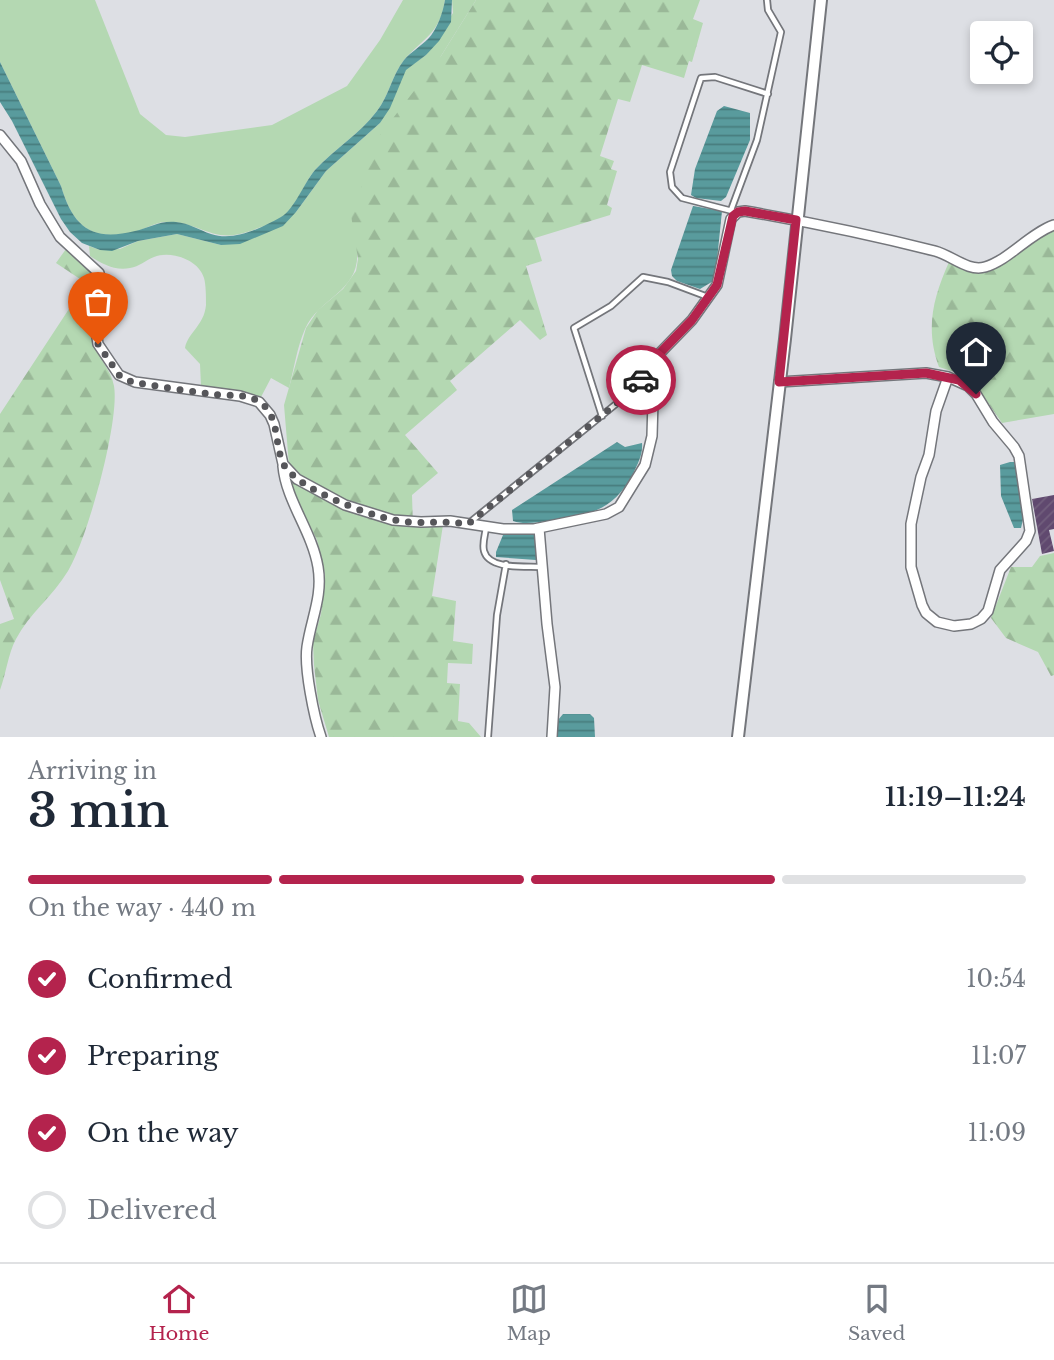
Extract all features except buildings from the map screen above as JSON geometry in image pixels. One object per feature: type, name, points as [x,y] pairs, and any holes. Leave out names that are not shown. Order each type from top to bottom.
[{"type":"street","points":[[738,737],[821,0]]},
{"type":"street","points":[[0,135],[21,161],[40,204],[60,237],[99,273],[101,283],[96,338],[103,354],[119,375],[135,382],[240,396],[259,402],[274,424],[286,484],[310,535],[319,570],[318,606],[307,655],[321,737]]},
{"type":"street","points":[[283,464],[299,481],[345,505],[407,522],[450,521],[486,527],[539,528],[606,514],[619,507],[646,462],[652,436],[654,365],[660,353],[692,320],[718,282],[734,211],[829,225],[940,252],[978,268],[989,266],[1038,232],[1054,225]]},
{"type":"street","points":[[779,382],[926,373],[948,377],[968,386],[976,394],[1019,456],[1030,525],[1026,541],[1000,570],[986,613],[971,625],[954,626],[937,622],[922,605],[909,551],[911,518],[929,455],[936,411],[948,377]]},
{"type":"street","points":[[539,528],[555,687],[552,737]]},
{"type":"lane","points":[[767,0],[768,10],[781,32],[768,94],[757,140],[734,211],[682,198],[672,187],[670,172],[701,78],[715,77],[768,94]]},
{"type":"lane","points":[[602,416],[574,328],[611,306],[643,276],[708,297]]},
{"type":"lane","points":[[468,524],[602,416],[654,365]]},
{"type":"lane","points":[[486,527],[483,548],[490,560],[542,567]]},
{"type":"lane","points":[[488,737],[497,615],[506,564]]},
{"type":"green space","points":[[0,0],[95,0],[140,114],[166,135],[185,137],[272,125],[347,86],[380,40],[403,0],[445,0],[435,28],[404,60],[377,111],[315,170],[286,214],[262,227],[235,235],[214,234],[187,224],[165,222],[135,232],[107,235],[86,228],[72,212],[0,62]]},
{"type":"green space","points":[[452,0],[476,0],[441,56],[357,249],[357,263],[353,275],[305,329],[289,388],[271,378],[261,397],[201,386],[200,364],[185,348],[205,312],[206,288],[201,272],[183,258],[168,255],[154,257],[133,267],[114,268],[90,256],[89,246],[100,250],[120,249],[138,241],[177,234],[221,245],[296,212],[326,171],[380,123],[406,69],[426,55],[453,13]]},
{"type":"green space","points":[[476,0],[700,0],[693,19],[703,23],[692,62],[689,61],[684,78],[642,65],[630,102],[618,99],[600,156],[614,161],[611,169],[617,171],[607,205],[612,208],[610,215],[535,238],[542,261],[526,266],[547,335],[540,340],[520,320],[450,381],[457,390],[405,435],[438,473],[412,495],[413,526],[443,525],[432,596],[456,601],[453,641],[473,644],[472,664],[448,663],[447,683],[460,684],[458,721],[469,723],[481,737],[329,737],[318,700],[313,642],[321,614],[325,574],[317,540],[291,489],[284,405],[306,328],[318,310],[343,289],[356,271],[358,259],[351,215],[380,135],[441,56]]},
{"type":"green space","points":[[1054,228],[1054,414],[1002,423],[970,377],[939,367],[932,340],[935,301],[949,262],[977,270]]},
{"type":"green space","points":[[66,249],[86,263],[95,277],[92,330],[97,351],[114,386],[112,425],[100,480],[76,556],[62,580],[16,639],[0,690],[0,624],[14,619],[0,580],[0,414],[86,283],[56,263]]},
{"type":"green space","points":[[1054,553],[1054,675],[1051,676],[1038,652],[1006,638],[991,618],[1011,567],[1032,567],[1040,556]]},
{"type":"water","points":[[445,0],[452,0],[451,22],[426,55],[406,70],[390,108],[380,123],[326,171],[283,226],[240,244],[221,245],[177,234],[138,241],[112,251],[100,250],[82,243],[61,219],[0,102],[0,62],[72,212],[86,228],[107,234],[120,234],[170,222],[185,224],[220,236],[247,233],[286,214],[315,170],[370,119],[381,105],[404,60],[434,31]]},
{"type":"water","points":[[724,106],[750,113],[750,140],[726,197],[721,201],[696,198],[691,195],[695,169],[717,111]]},
{"type":"water","points":[[693,206],[722,211],[715,280],[700,289],[677,281],[671,270]]},
{"type":"water","points":[[617,442],[625,447],[642,443],[642,451],[633,474],[608,504],[565,519],[531,523],[513,521],[512,510]]},
{"type":"water","points":[[1014,462],[1016,469],[1024,515],[1021,528],[1014,528],[1001,496],[1000,465]]},
{"type":"water","points":[[535,533],[536,560],[496,557],[503,535]]},
{"type":"water","points":[[563,714],[590,714],[594,718],[595,737],[557,737],[558,720]]},
{"type":"way so far","points":[[98,344],[119,375],[132,382],[240,396],[259,402],[274,424],[283,464],[296,480],[345,505],[393,520],[421,523],[450,521],[468,524],[616,404],[641,380]]},
{"type":"route","points":[[641,380],[660,353],[692,320],[717,285],[733,216],[745,211],[796,220],[779,382],[926,373],[959,380],[976,394]]}]
